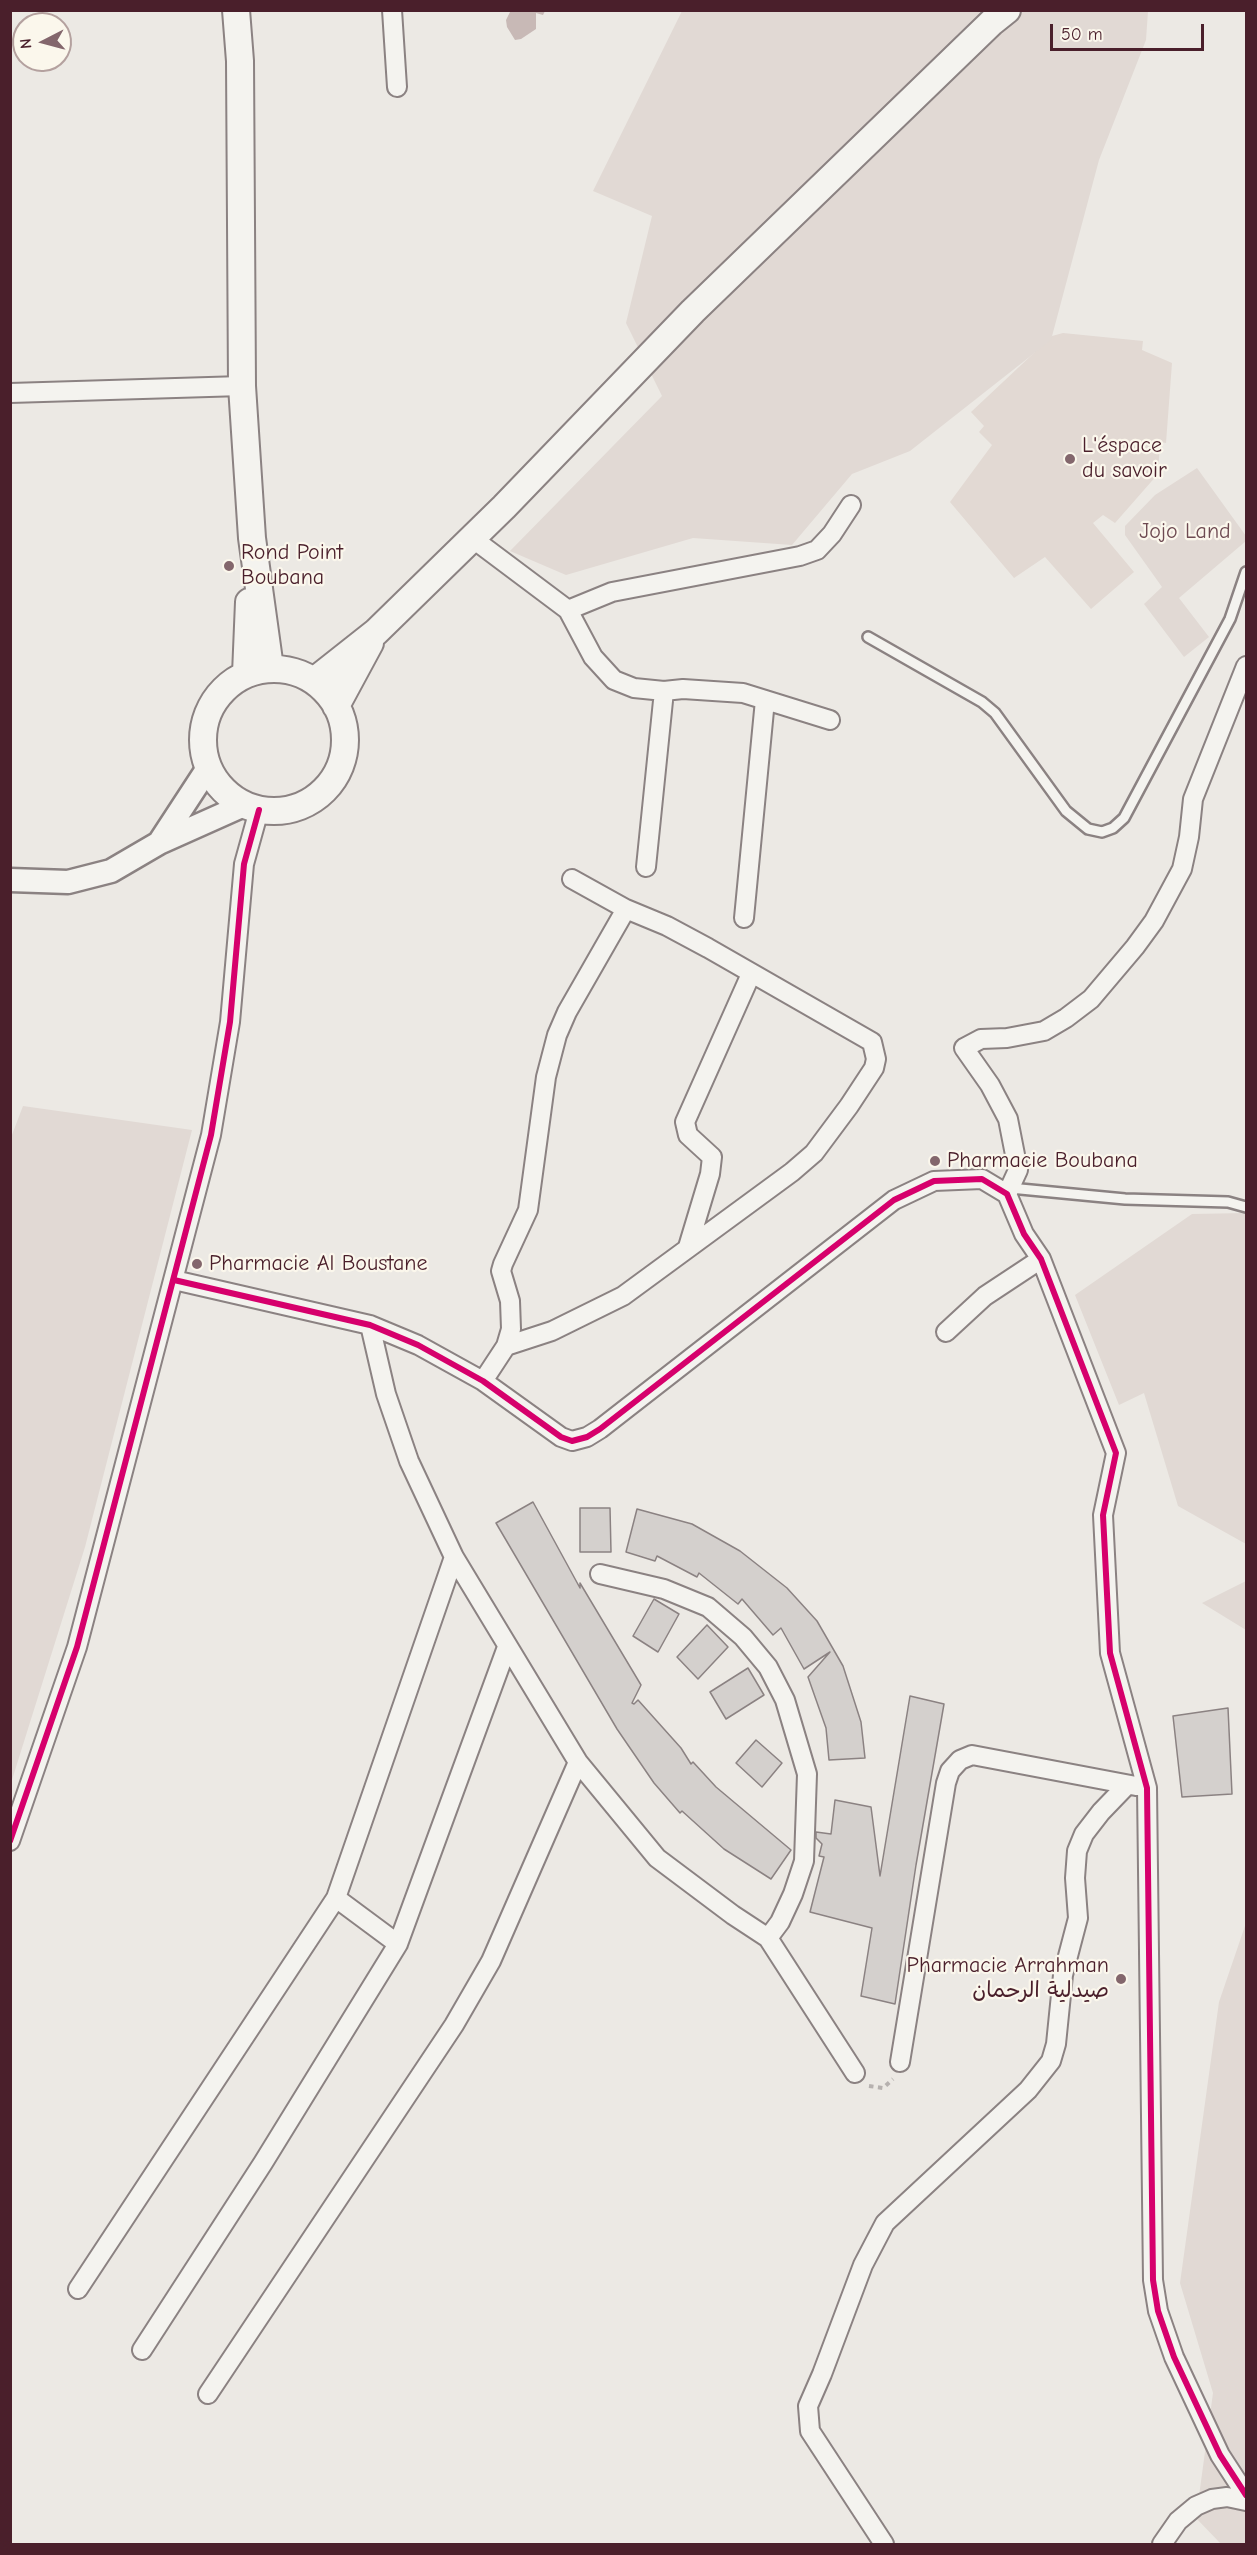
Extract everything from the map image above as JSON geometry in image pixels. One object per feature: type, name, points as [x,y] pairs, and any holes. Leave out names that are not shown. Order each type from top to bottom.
[{"type":"main road","points":[[236,10],[240,61],[242,386],[252,538],[270,668]]},
{"type":"main road","points":[[314,681],[376,632],[472,538],[693,311],[1007,10]]},
{"type":"main road","points":[[246,674],[252,538]]},
{"type":"main road","points":[[336,706],[376,632]]},
{"type":"main road","points":[[270,668],[296,672],[314,681],[336,706],[345,730],[345,745],[339,769],[326,789],[306,804],[283,811],[252,808],[222,790],[208,768],[202,746],[204,723],[212,703],[227,686],[246,674],[270,668]]},
{"type":"street","points":[[392,10],[397,87]]},
{"type":"street","points":[[10,393],[242,386]]},
{"type":"street","points":[[568,610],[612,592],[785,560],[817,550],[832,534],[851,505]]},
{"type":"street","points":[[472,538],[568,610],[593,657],[614,680],[634,688],[664,691],[717,690],[743,693],[830,720]]},
{"type":"street","points":[[1246,666],[1238,709],[1193,799],[1189,837],[1182,869],[1154,921],[1135,947],[1091,999],[1044,1031],[981,1040],[964,1048],[990,1085],[1008,1119],[1018,1170],[1009,1191],[1024,1234],[1041,1259],[1116,1453],[1103,1515],[1110,1653],[1147,1788],[1153,2280],[1158,2311],[1174,2357],[1220,2455],[1246,2495]]},
{"type":"street","points":[[646,867],[664,691]]},
{"type":"street","points":[[744,918],[765,700]]},
{"type":"street","points":[[159,843],[208,768]]},
{"type":"street","points":[[10,880],[68,882],[111,871],[159,843],[252,808],[244,864],[230,1022],[211,1135],[77,1647],[10,1841]]},
{"type":"street","points":[[506,1346],[552,1331],[623,1296],[792,1172],[814,1153],[849,1106],[874,1068],[876,1059],[872,1042],[667,926],[626,909],[572,879]]},
{"type":"street","points":[[483,1381],[506,1346],[511,1329],[510,1301],[501,1271],[528,1210],[550,1058],[567,1012],[626,909]]},
{"type":"street","points":[[688,1247],[710,1174],[712,1157],[688,1135],[685,1122],[751,974]]},
{"type":"street","points":[[174,1280],[370,1325],[418,1345],[483,1381],[561,1437],[572,1441],[587,1437],[894,1200],[934,1181],[982,1179],[1009,1191]]},
{"type":"street","points":[[946,1332],[985,1296],[1041,1259]]},
{"type":"street","points":[[370,1325],[386,1394],[409,1461],[454,1557],[578,1762],[657,1858],[768,1938],[855,2073]]},
{"type":"street","points":[[78,2289],[336,1898],[454,1557]]},
{"type":"street","points":[[600,1574],[664,1589],[708,1607],[743,1636],[768,1667],[785,1700],[807,1774],[804,1861],[793,1894],[780,1922],[768,1938]]},
{"type":"street","points":[[142,2350],[398,1944],[507,1647]]},
{"type":"street","points":[[900,2062],[946,1783],[950,1772],[960,1760],[972,1755],[1147,1788]]},
{"type":"street","points":[[208,2394],[464,2007],[491,1961],[578,1762]]},
{"type":"street","points":[[884,2544],[810,2431],[808,2406],[863,2265],[885,2223],[1028,2090],[1051,2061],[1056,2044],[1063,1975],[1078,1918],[1075,1878],[1077,1851],[1084,1834],[1095,1819],[1127,1785]]},
{"type":"street","points":[[336,1898],[398,1944]]},
{"type":"street","points":[[1161,2544],[1178,2521],[1196,2506],[1212,2499],[1227,2498],[1246,2501]]},
{"type":"lane","points":[[868,637],[982,702],[995,713],[1066,811],[1088,829],[1102,832],[1113,828],[1124,819],[1230,620],[1246,572]]},
{"type":"lane","points":[[1009,1191],[1125,1199],[1228,1202],[1246,1207]]},
{"type":"path","points":[[855,2073],[862,2082],[876,2089],[883,2088],[892,2080],[900,2062]]},
{"type":"shaded area","points":[[511,10],[545,11],[543,15],[536,13],[536,29],[521,39],[515,40],[507,27],[506,20]]},
{"type":"shaded area","name":"L'éspace du savoir","points":[[1063,333],[1143,341],[1142,350],[1172,363],[1166,443],[1160,442],[1158,474],[1115,523],[1103,515],[1093,523],[1134,572],[1091,609],[1045,557],[1014,578],[950,502],[992,445],[979,432],[984,426],[971,412],[1052,336]]},
{"type":"green space","points":[[682,11],[1148,11],[1146,40],[1099,160],[1051,340],[910,451],[852,474],[792,545],[693,538],[566,575],[510,551],[662,396],[626,323],[652,216],[593,191]]},
{"type":"green space","name":"Jojo Land","points":[[1197,468],[1246,536],[1246,541],[1179,598],[1209,637],[1184,657],[1144,604],[1162,587],[1125,535],[1125,526],[1155,495]]},
{"type":"green space","points":[[23,1106],[192,1130],[85,1547],[11,1783],[10,1140]]},
{"type":"green space","points":[[1246,1213],[1246,1544],[1178,1506],[1144,1393],[1119,1405],[1075,1295],[1192,1214]]},
{"type":"green space","points":[[1246,1581],[1246,1630],[1202,1603]]},
{"type":"green space","points":[[1246,1923],[1246,2544],[1221,2544],[1196,2518],[1213,2393],[1180,2283],[1219,2002]]},
{"type":"building","points":[[533,1502],[580,1588],[580,1583],[641,1685],[632,1703],[638,1700],[681,1748],[691,1764],[693,1762],[716,1787],[791,1850],[771,1879],[724,1849],[682,1811],[680,1813],[654,1783],[617,1729],[496,1523]]},
{"type":"building","points":[[580,1508],[610,1508],[611,1552],[580,1552]]},
{"type":"building","points":[[637,1509],[692,1524],[740,1551],[787,1588],[817,1621],[843,1666],[861,1722],[865,1758],[829,1760],[826,1728],[808,1677],[830,1652],[804,1669],[781,1628],[773,1635],[742,1599],[738,1604],[699,1573],[697,1577],[657,1556],[655,1561],[626,1552]]},
{"type":"building","points":[[654,1599],[679,1614],[658,1652],[633,1636]]},
{"type":"building","points":[[707,1625],[728,1647],[698,1679],[677,1657]]},
{"type":"building","points":[[748,1668],[764,1695],[726,1719],[710,1692]]},
{"type":"building","points":[[910,1696],[944,1704],[895,2004],[861,1996],[872,1928],[810,1912],[824,1857],[819,1856],[822,1844],[816,1838],[816,1832],[831,1834],[835,1800],[871,1807],[880,1876]]},
{"type":"building","points":[[1228,1708],[1232,1794],[1182,1797],[1173,1716]]},
{"type":"building","points":[[756,1740],[782,1763],[762,1787],[736,1763]]},
{"type":"cycle path","points":[[10,1841],[77,1647],[211,1135],[230,1022],[244,864],[259,810]]},
{"type":"cycle path","points":[[174,1280],[370,1325],[418,1345],[483,1381],[561,1437],[572,1441],[587,1437],[600,1429],[894,1200],[934,1181],[982,1179],[1007,1194],[1024,1234],[1041,1259],[1116,1453],[1103,1515],[1110,1653],[1147,1788],[1153,2280],[1158,2311],[1174,2357],[1220,2455],[1246,2495]]},
{"type":"place","name":"L'éspace du savoir","points":[[1070,459]]},
{"type":"place","name":"Rond Point Boubana","points":[[229,566]]},
{"type":"place","name":"Pharmacie Boubana","points":[[935,1161]]},
{"type":"place","name":"Pharmacie Al Boustane","points":[[197,1264]]},
{"type":"place","name":"Pharmacie Arrahman صيدلية الرحمان","points":[[1121,1979]]}]
